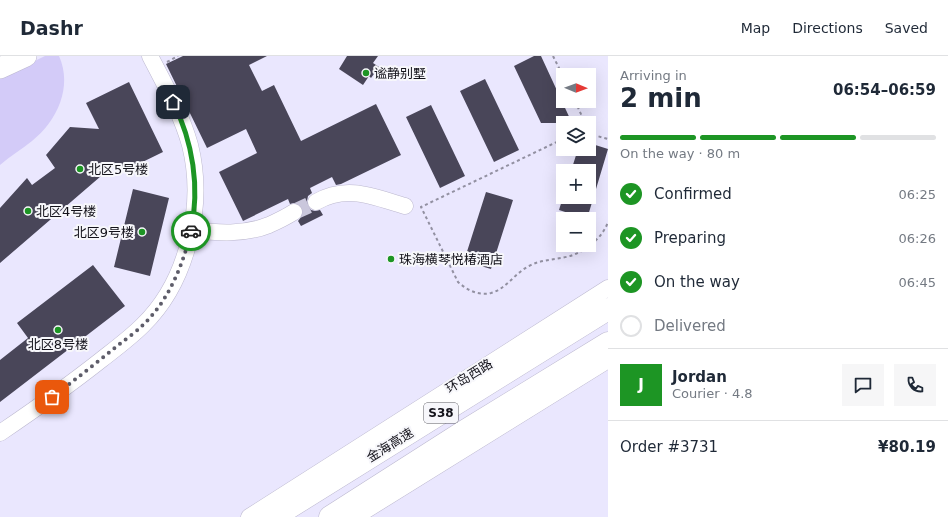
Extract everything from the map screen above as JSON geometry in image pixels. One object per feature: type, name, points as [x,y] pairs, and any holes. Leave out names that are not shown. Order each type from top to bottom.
[{"type":"highway","name":"金海高速","points":[[274,517],[608,309]]},
{"type":"highway","name":"S38","points":[[330,517],[463,432],[608,343]]},
{"type":"main road","points":[[0,68],[26,56]]},
{"type":"street","points":[[0,433],[83,374],[143,325],[165,296],[174,281],[186,253],[192,230],[196,196],[190,145],[179,113],[150,56]]},
{"type":"street","points":[[316,202],[338,193],[353,192],[405,206]]},
{"type":"street","points":[[192,230],[214,233],[242,232],[269,225],[294,212]]},
{"type":"street","name":"环岛西路","points":[[249,517],[608,288]]},
{"type":"street","points":[[355,517],[601,367],[608,360]]},
{"type":"path","points":[[554,56],[559,68]]},
{"type":"path","points":[[596,136],[608,139]]},
{"type":"path","points":[[556,142],[422,207],[458,282],[467,290],[479,294],[491,292],[503,287],[518,273],[536,262],[545,259],[571,256],[586,249],[598,239],[608,222]]},
{"type":"shaded area","points":[[45,56],[59,56],[63,68],[64,80],[60,103],[49,124],[41,133],[0,165],[0,78]]},
{"type":"building","points":[[183,56],[267,56],[249,65],[262,91],[274,85],[301,141],[376,104],[401,155],[341,184],[336,185],[332,177],[310,188],[312,193],[308,196],[308,206],[311,210],[320,210],[323,215],[301,226],[298,221],[302,216],[302,207],[294,203],[290,204],[288,199],[243,221],[219,172],[257,153],[246,129],[207,148],[166,64]]},
{"type":"building","name":"谧静别墅","points":[[347,56],[378,56],[373,63],[379,67],[371,78],[369,76],[363,85],[339,69]]},
{"type":"building","points":[[534,56],[541,56],[556,88],[556,108],[565,108],[569,116],[556,116],[556,123],[541,123],[514,66]]},
{"type":"building","points":[[485,79],[519,150],[494,162],[460,91]]},
{"type":"building","points":[[129,82],[163,152],[120,173],[115,164],[0,263],[0,208],[27,178],[32,185],[55,168],[46,155],[70,127],[99,129],[86,103]]},
{"type":"building","points":[[431,105],[465,176],[440,188],[406,117]]},
{"type":"building","points":[[596,145],[608,149],[596,189],[596,164],[573,164],[576,156],[596,156]]},
{"type":"building","name":"北区9号楼","points":[[133,189],[169,198],[150,276],[114,267]]},
{"type":"building","points":[[486,192],[513,200],[491,269],[464,261]]},
{"type":"building","points":[[561,204],[592,204],[589,212],[565,212],[559,210]]},
{"type":"building","name":"北区8号楼","points":[[93,265],[125,306],[0,402],[0,360],[28,338],[17,323]]},
{"type":"tunnel","points":[[294,212],[316,202]]},
{"type":"way so far","points":[[52,397],[114,350],[143,325],[155,311],[174,281],[182,264],[191,231]]},
{"type":"place","name":"谧静别墅","points":[[366,73]]},
{"type":"place","name":"北区5号楼","points":[[80,169]]},
{"type":"place","name":"北区4号楼","points":[[28,211]]},
{"type":"place","name":"北区9号楼","points":[[142,232]]},
{"type":"place","name":"珠海横琴悦椿酒店","points":[[391,259]]},
{"type":"place","name":"北区8号楼","points":[[58,330]]},
{"type":"route","points":[[173,102],[185,129],[193,162],[196,196],[191,231]]}]
